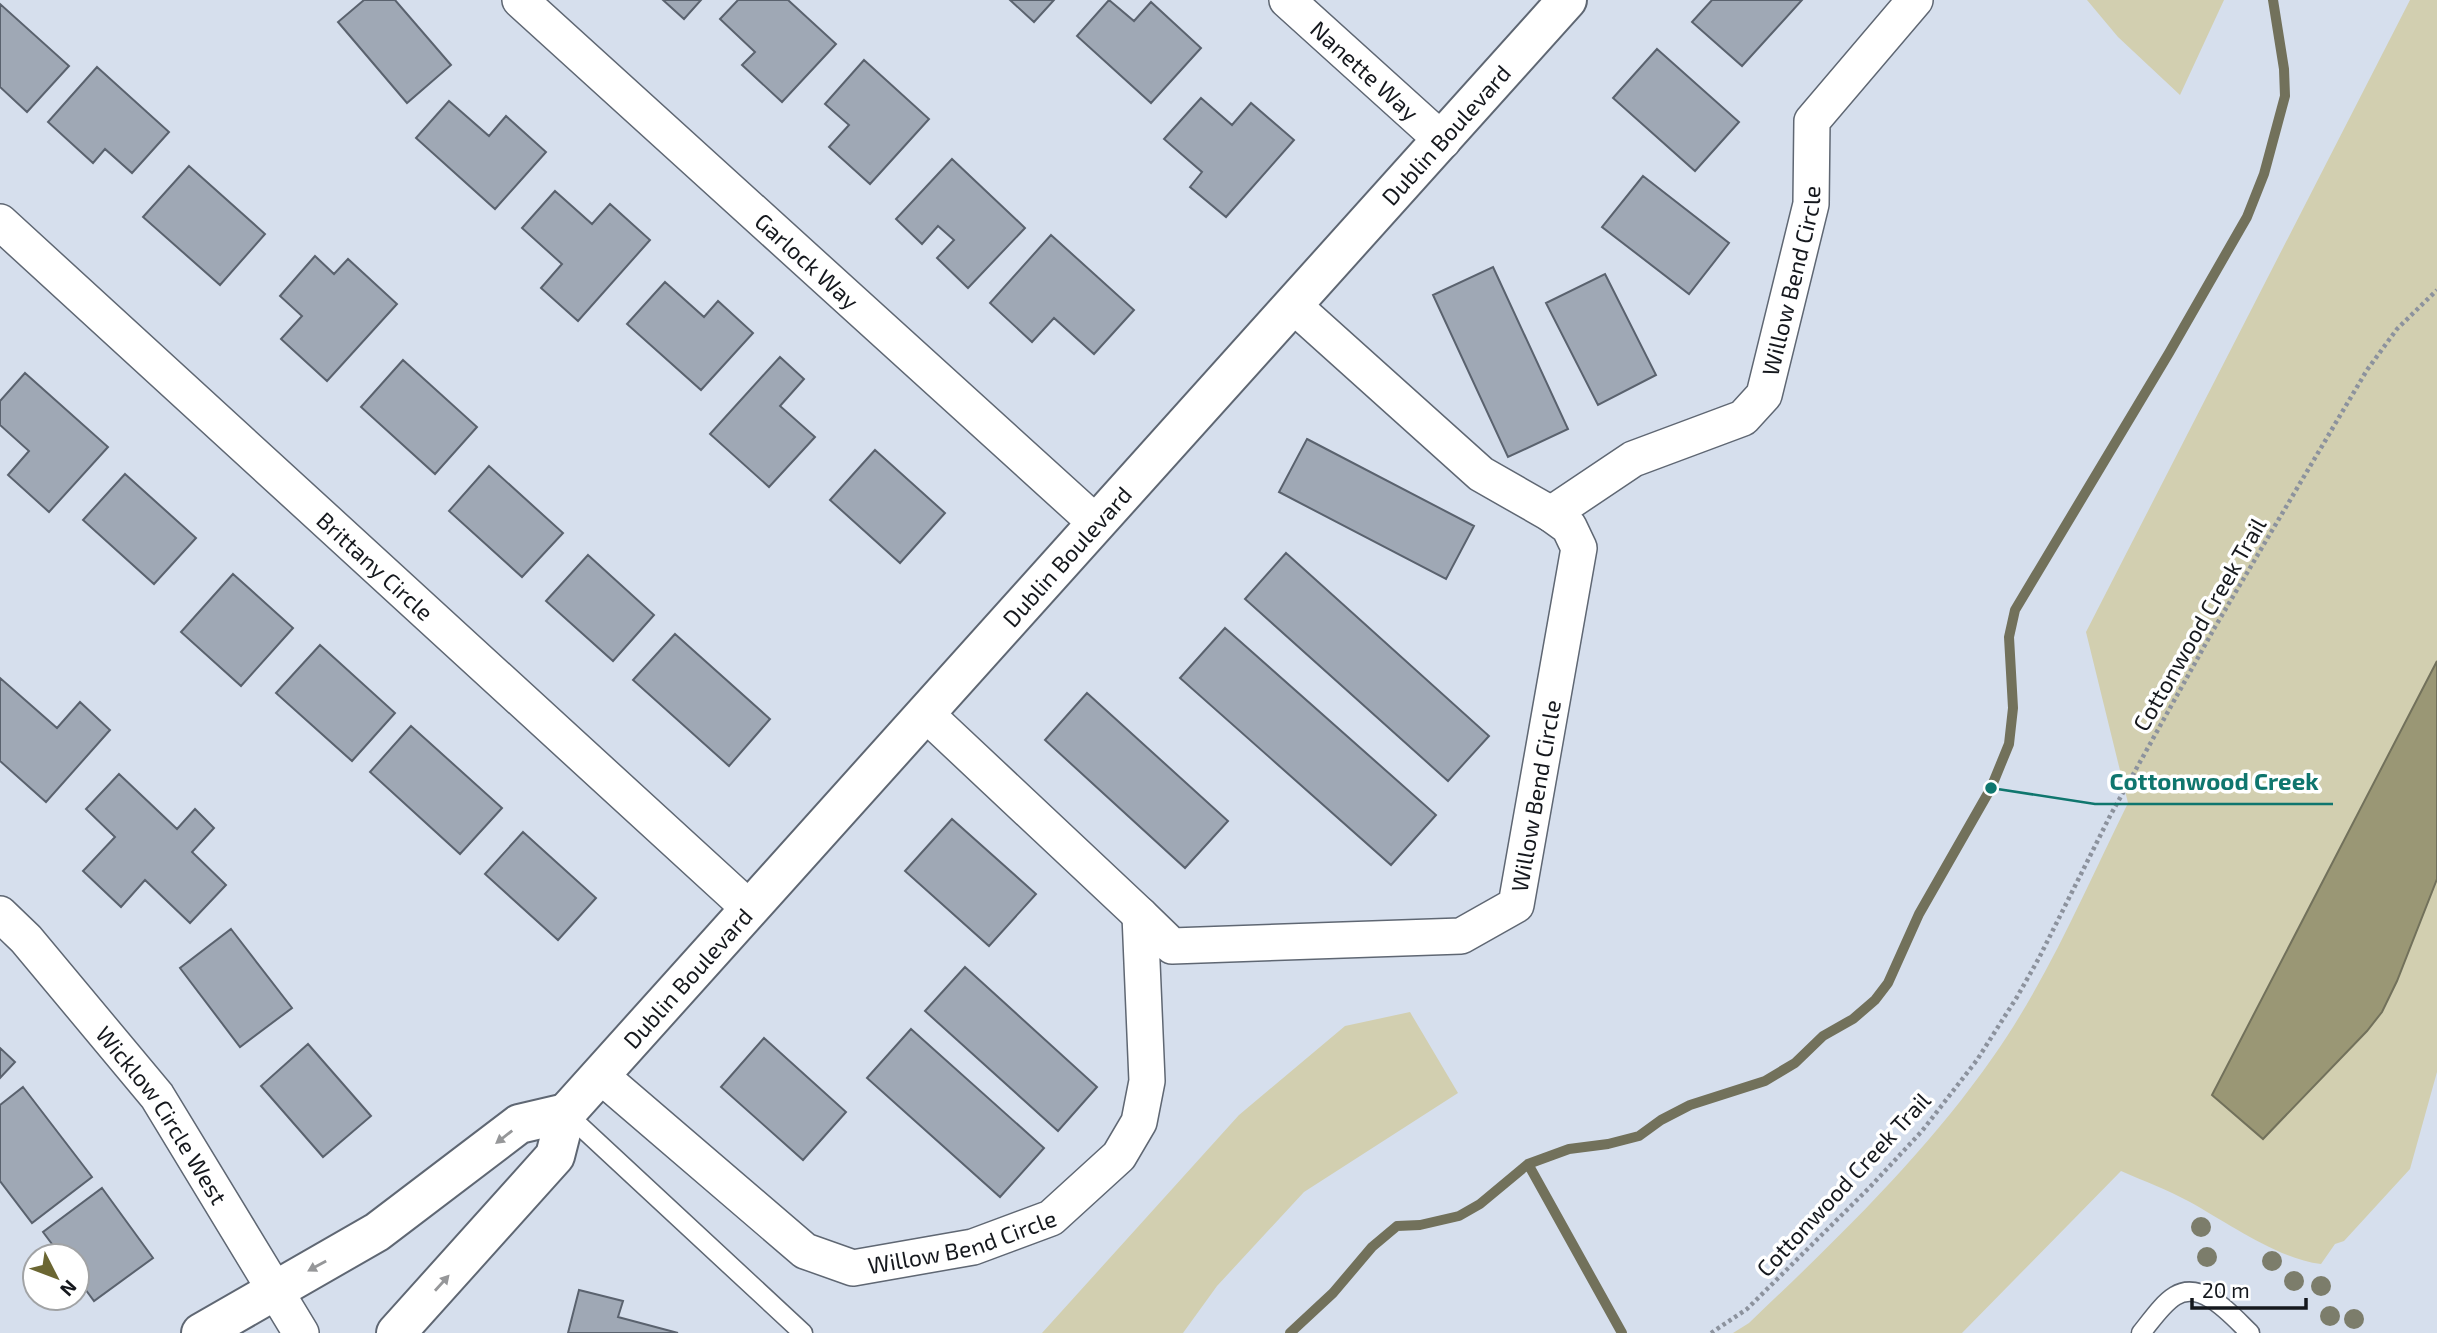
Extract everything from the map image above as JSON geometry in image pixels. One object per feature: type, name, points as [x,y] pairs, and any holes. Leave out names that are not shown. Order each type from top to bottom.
[{"type":"main road","name":"Dublin Boulevard","points":[[396,1333],[555,1157],[566,1113],[1567,0]]},
{"type":"main road","points":[[201,1333],[377,1232],[519,1124],[566,1113]]},
{"type":"street","name":"Garlock Way","points":[[520,0],[1096,523]]},
{"type":"street","name":"Nanette Way","points":[[1287,0],[1443,141]]},
{"type":"street","name":"Willow Bend Circle","points":[[1551,514],[1633,460],[1743,418],[1764,395],[1811,204],[1812,121],[1915,0]]},
{"type":"street","name":"Brittany Circle","points":[[0,222],[750,909]]},
{"type":"street","name":"Willow Bend Circle","points":[[926,715],[1172,946],[1461,936],[1516,905],[1579,548],[1569,527],[1481,474],[1294,306]]},
{"type":"street","name":"Wicklow Circle West","points":[[0,914],[26,939],[157,1096],[301,1333]]},
{"type":"street","name":"Willow Bend Circle","points":[[601,1076],[805,1251],[853,1268],[974,1247],[1051,1218],[1119,1156],[1139,1122],[1147,1081],[1140,915]]},
{"type":"lane","points":[[566,1113],[803,1333]]},
{"type":"lane","points":[[2141,1333],[2172,1298],[2185,1292],[2211,1299],[2250,1333]]},
{"type":"path","name":"Cottonwood Creek Trail","points":[[1711,1333],[1747,1309],[1870,1187],[1922,1131],[1988,1044],[2039,958],[2110,816],[2215,627],[2367,370],[2397,328],[2437,290]]},
{"type":"shaded area","points":[[2087,0],[2224,0],[2180,95],[2118,37]]},
{"type":"shaded area","points":[[2410,0],[2437,0],[2437,1072],[2410,1169],[2344,1241],[2335,1244],[2321,1264],[2271,1248],[2182,1198],[2121,1171],[1962,1333],[1733,1333],[1749,1323],[1846,1228],[1938,1129],[2013,1027],[2065,933],[2128,803],[2086,632]]},
{"type":"shaded area","points":[[2437,661],[2437,879],[2382,1012],[2263,1139],[2212,1095]]},
{"type":"shaded area","points":[[1410,1012],[1458,1093],[1304,1192],[1217,1286],[1183,1333],[1042,1333],[1239,1115],[1345,1026]]},
{"type":"building","points":[[364,0],[395,0],[451,65],[407,103],[338,22]]},
{"type":"building","points":[[663,0],[701,0],[684,19]]},
{"type":"building","points":[[738,0],[788,0],[836,44],[782,102],[742,65],[755,52],[720,19]]},
{"type":"building","points":[[1010,0],[1054,0],[1034,22]]},
{"type":"building","points":[[1109,0],[1134,21],[1151,2],[1201,48],[1151,103],[1077,36]]},
{"type":"building","points":[[1712,0],[1802,0],[1742,66],[1692,22]]},
{"type":"building","points":[[0,4],[69,66],[27,112],[0,87]]},
{"type":"building","points":[[1657,49],[1739,122],[1695,171],[1613,98]]},
{"type":"building","points":[[864,60],[929,119],[870,184],[829,147],[849,125],[825,104]]},
{"type":"building","points":[[97,67],[169,132],[132,173],[105,149],[93,163],[48,122]]},
{"type":"building","points":[[1201,98],[1232,125],[1251,103],[1294,140],[1226,217],[1190,187],[1202,172],[1164,139]]},
{"type":"building","points":[[449,101],[489,136],[506,116],[546,152],[495,209],[416,138]]},
{"type":"building","points":[[952,159],[1025,228],[968,288],[937,258],[954,240],[938,226],[922,244],[896,219]]},
{"type":"building","points":[[189,166],[265,234],[220,285],[143,217]]},
{"type":"building","points":[[1643,176],[1729,243],[1689,294],[1602,227]]},
{"type":"building","points":[[555,191],[592,224],[610,204],[650,240],[578,321],[541,288],[562,264],[522,228]]},
{"type":"building","points":[[1051,235],[1134,310],[1094,354],[1054,318],[1032,342],[990,303]]},
{"type":"building","points":[[315,256],[334,274],[348,259],[397,304],[327,381],[281,339],[302,316],[280,296]]},
{"type":"building","points":[[1493,267],[1568,429],[1508,457],[1433,295]]},
{"type":"building","points":[[1605,274],[1656,375],[1598,405],[1546,303]]},
{"type":"building","points":[[665,282],[704,317],[718,301],[753,333],[701,390],[627,324]]},
{"type":"building","points":[[780,357],[804,379],[780,406],[815,437],[769,487],[710,434]]},
{"type":"building","points":[[403,360],[477,427],[435,474],[361,407]]},
{"type":"building","points":[[25,373],[108,447],[49,512],[8,475],[29,451],[0,425],[0,401]]},
{"type":"building","points":[[1307,439],[1474,526],[1446,579],[1279,492]]},
{"type":"building","points":[[875,450],[945,513],[900,563],[830,500]]},
{"type":"building","points":[[489,466],[563,533],[522,577],[449,511]]},
{"type":"building","points":[[125,474],[196,538],[154,584],[83,520]]},
{"type":"building","points":[[1286,553],[1489,736],[1448,781],[1245,599]]},
{"type":"building","points":[[588,555],[654,615],[613,661],[546,601]]},
{"type":"building","points":[[233,574],[293,628],[241,686],[181,632]]},
{"type":"building","points":[[1225,628],[1436,815],[1391,865],[1180,678]]},
{"type":"building","points":[[675,634],[770,719],[729,766],[633,680]]},
{"type":"building","points":[[320,645],[395,713],[352,761],[276,693]]},
{"type":"building","points":[[0,678],[57,728],[80,702],[110,730],[46,802],[0,761]]},
{"type":"building","points":[[1087,693],[1228,821],[1185,868],[1045,740]]},
{"type":"building","points":[[411,726],[502,808],[460,854],[370,772]]},
{"type":"building","points":[[119,774],[177,829],[195,809],[214,828],[192,852],[226,885],[190,923],[145,880],[121,907],[83,871],[115,837],[86,809]]},
{"type":"building","points":[[952,819],[1036,894],[989,946],[905,871]]},
{"type":"building","points":[[523,832],[596,898],[558,940],[485,874]]},
{"type":"building","points":[[231,929],[292,1008],[240,1047],[180,968]]},
{"type":"building","points":[[965,967],[1097,1087],[1058,1131],[925,1011]]},
{"type":"building","points":[[911,1029],[1044,1148],[1000,1197],[867,1078]]},
{"type":"building","points":[[764,1038],[846,1112],[803,1160],[721,1087]]},
{"type":"building","points":[[308,1044],[371,1116],[323,1157],[261,1086]]},
{"type":"building","points":[[0,1048],[15,1062],[0,1078]]},
{"type":"building","points":[[23,1087],[92,1177],[32,1223],[0,1181],[0,1105]]},
{"type":"building","points":[[102,1188],[153,1258],[94,1301],[91,1297],[91,1242],[50,1242],[43,1232]]},
{"type":"building","points":[[579,1290],[623,1301],[618,1317],[678,1333],[568,1333]]},
{"type":"waterway","points":[[1290,1333],[1333,1293],[1372,1247],[1397,1226],[1420,1225],[1459,1216],[1480,1204],[1528,1164],[1569,1149],[1608,1144],[1639,1136],[1661,1120],[1690,1105],[1765,1081],[1795,1063],[1823,1036],[1853,1019],[1875,1000],[1888,983],[1919,914],[1991,788],[2009,744],[2013,708],[2009,637],[2015,610],[2247,217],[2264,174],[2285,96],[2284,69],[2273,0]]},
{"type":"waterway","points":[[1528,1164],[1622,1333]]},
{"type":"place","name":"Cottonwood Creek","points":[[1991,788]]}]
